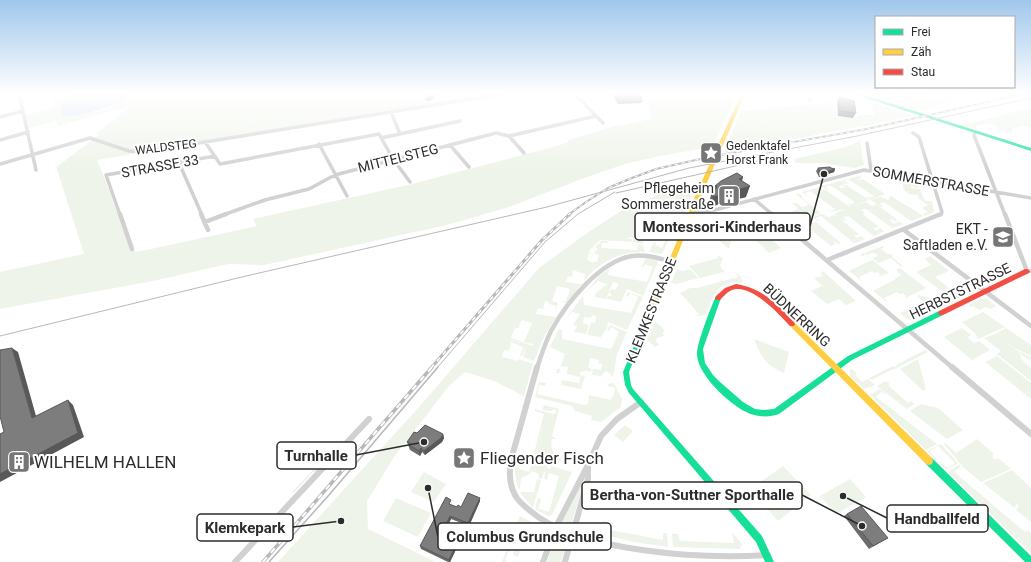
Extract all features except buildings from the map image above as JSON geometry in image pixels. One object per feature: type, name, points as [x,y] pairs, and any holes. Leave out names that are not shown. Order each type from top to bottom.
[{"type":"street","points":[[25,120],[36,170]]},
{"type":"street","name":"WALDSTEG","points":[[33,154],[90,138],[133,152],[339,120]]},
{"type":"street","points":[[394,120],[400,134]]},
{"type":"street","name":"MITTELSTEG","points":[[205,222],[265,200],[302,192],[335,175],[393,159],[496,133],[509,136],[578,120]]},
{"type":"street","points":[[600,120],[603,124]]},
{"type":"street","name":"KLEMKESTRASSE","points":[[732,120],[626,372],[628,385],[759,539],[769,559]]},
{"type":"street","points":[[938,120],[1031,150]]},
{"type":"street","points":[[381,138],[460,121]]},
{"type":"street","points":[[496,128],[499,133]]},
{"type":"street","points":[[0,140],[28,132]]},
{"type":"street","name":"HERBSTSTRASSE","points":[[836,368],[850,358],[984,291],[1029,271],[996,192],[974,135],[975,132]]},
{"type":"street","points":[[827,260],[941,215],[942,212],[919,137],[913,133]]},
{"type":"street","points":[[205,142],[220,164],[319,144],[379,134],[393,159],[410,182]]},
{"type":"street","points":[[509,136],[524,153]]},
{"type":"street","points":[[319,144],[347,196]]},
{"type":"street","points":[[867,144],[872,170]]},
{"type":"street","points":[[450,145],[469,167]]},
{"type":"street","points":[[0,164],[33,154]]},
{"type":"street","name":"STRASSE 33","points":[[132,249],[106,175],[215,156]]},
{"type":"street","points":[[179,163],[208,230]]},
{"type":"street","name":"SOMMERSTRASSE","points":[[693,211],[707,212],[858,170],[872,170],[1031,198]]},
{"type":"street","points":[[754,199],[1031,434]]},
{"type":"street","points":[[904,230],[1031,326]]},
{"type":"street","points":[[671,262],[654,256],[638,255],[618,260],[594,275],[568,307],[549,336],[537,371],[509,469],[511,488],[518,501],[530,512],[556,527],[573,535],[618,548],[665,555],[720,559],[769,559]]},
{"type":"street","name":"BÜDNERRING","points":[[836,368],[776,412],[762,414],[754,412],[738,404],[705,371],[700,361],[700,349],[719,296],[730,287],[740,287],[752,290],[768,300],[1031,562]]},
{"type":"street","points":[[543,562],[556,527],[588,465],[596,445],[607,428],[641,402]]},
{"type":"street","points":[[235,562],[369,419]]},
{"type":"street","points":[[565,562],[588,479],[588,465]]},
{"type":"shaded area","points":[[27,120],[55,120],[29,128]]},
{"type":"shaded area","points":[[56,120],[79,120],[58,126]]},
{"type":"shaded area","points":[[113,120],[339,120],[97,160],[130,249],[137,252],[257,226],[253,219],[408,185],[557,146],[569,142],[568,140],[618,125],[620,126],[645,120],[725,120],[712,147],[659,156],[625,164],[509,207],[447,225],[264,265],[228,264],[153,281],[0,309],[0,272],[84,254],[56,166],[100,134],[96,134]]},
{"type":"shaded area","points":[[737,120],[891,120],[724,153]]},
{"type":"shaded area","points":[[982,120],[1031,120],[1031,128],[1024,126],[1013,128],[1011,133],[1002,130],[991,123],[976,126],[977,130],[960,125]]},
{"type":"shaded area","points":[[860,141],[864,165],[854,168],[822,163],[796,163],[794,159],[846,147]]},
{"type":"shaded area","points":[[859,176],[862,178],[857,179],[861,181],[860,180],[863,179],[885,194],[870,200],[865,196],[870,198],[874,196],[848,179]]},
{"type":"shaded area","points":[[848,179],[844,181],[848,184],[841,181]]},
{"type":"shaded area","points":[[902,180],[914,182],[915,185],[919,186],[919,188],[911,186],[911,188],[920,189],[925,201],[932,201],[934,212],[924,216],[923,214],[928,212],[922,208],[928,205],[918,198],[918,195],[909,194],[904,190]]},
{"type":"shaded area","points":[[840,181],[845,184],[839,186],[840,188],[846,188],[842,186],[846,185],[869,200],[851,207],[846,203],[851,205],[855,202],[830,185],[826,187],[829,190],[821,186]]},
{"type":"shaded area","points":[[696,184],[697,186],[681,224],[676,223],[675,225],[661,222],[657,232],[646,229],[645,231],[642,230],[639,240],[643,241],[644,244],[633,242],[634,236],[636,235],[634,234],[633,238],[627,237],[632,239],[632,242],[600,240],[589,251],[593,254],[589,253],[587,260],[593,263],[594,261],[597,262],[599,255],[595,254],[595,251],[598,249],[595,247],[602,241],[608,241],[607,243],[602,243],[601,248],[637,250],[638,245],[634,243],[643,245],[645,252],[627,253],[611,259],[596,268],[584,281],[585,274],[573,270],[572,277],[568,276],[566,282],[582,283],[566,304],[563,301],[566,301],[570,289],[557,286],[552,301],[558,303],[554,314],[556,306],[549,304],[549,302],[545,301],[543,309],[538,308],[536,314],[556,317],[543,339],[534,361],[523,357],[527,344],[522,356],[520,356],[523,347],[511,342],[509,351],[504,350],[502,357],[518,361],[519,359],[533,364],[524,396],[494,381],[465,372],[449,386],[394,457],[367,501],[368,529],[436,562],[278,562],[419,407],[539,268],[584,235],[624,209],[658,195]],"holes":[[[522,320],[532,323],[524,342],[511,338],[515,328],[519,328]],[[501,338],[533,344],[533,346],[527,344]]]},
{"type":"shaded area","points":[[820,187],[823,189],[819,191],[822,193],[821,191],[824,189],[850,207],[848,208],[866,202],[872,206],[876,204],[898,220],[895,222],[892,219],[890,220],[894,224],[899,221],[903,224],[892,228],[866,209],[861,210],[865,213],[863,214],[858,210],[879,227],[873,228],[876,231],[880,228],[884,231],[874,236],[848,216],[843,217],[846,220],[844,221],[834,214],[845,209],[831,212],[826,209],[831,211],[835,209],[810,191],[805,193],[808,196],[802,192]]},
{"type":"shaded area","points":[[798,193],[821,213],[793,224],[783,215],[798,209],[792,203],[797,203],[802,207],[809,205],[796,194]]},
{"type":"shaded area","points":[[889,195],[923,216],[911,221],[884,202],[879,204],[883,206],[881,207],[871,200],[880,197],[888,200],[890,198]]},
{"type":"shaded area","points":[[822,214],[829,217],[834,215],[838,217],[860,235],[854,235],[857,238],[861,236],[865,239],[854,243],[821,216],[816,218],[819,221],[812,217]]},
{"type":"shaded area","points":[[816,222],[841,243],[838,244],[833,242],[836,244],[831,246],[810,229],[811,223]]},
{"type":"shaded area","points":[[665,223],[675,226],[662,254],[649,252],[654,242],[656,242],[655,245],[662,248],[672,226]]},
{"type":"shaded area","points":[[730,227],[734,230],[729,249],[709,232]]},
{"type":"shaded area","points":[[762,227],[770,227],[775,232],[773,233],[767,228],[761,230],[781,248],[769,253],[747,232]]},
{"type":"shaded area","points":[[883,246],[884,247],[881,249],[888,254],[893,255],[892,257],[903,266],[901,267],[891,258],[879,263],[865,253]],"holes":[[[874,253],[878,256],[872,258],[868,254]]]},
{"type":"shaded area","points":[[864,253],[889,273],[879,277],[880,275],[878,272],[875,273],[872,271],[859,277],[862,281],[849,271],[872,260],[866,255],[860,255]]},
{"type":"shaded area","points":[[716,255],[723,258],[720,266],[724,272],[700,278],[689,266],[718,258]]},
{"type":"shaded area","points":[[930,256],[949,271],[935,277],[958,295],[960,294],[964,296],[948,304],[938,297],[943,295],[943,292],[916,272],[931,265],[925,259]]},
{"type":"shaded area","points":[[646,258],[657,260],[658,262],[643,296],[627,289],[621,302],[607,299],[608,296],[611,296],[612,294],[609,293],[611,289],[615,290],[619,284],[613,282],[606,299],[595,297],[595,294],[607,284],[598,281],[586,292],[599,276],[610,268],[613,268],[609,269],[608,275],[647,282],[653,267],[645,264],[644,267],[642,266]]},
{"type":"shaded area","points":[[900,268],[926,288],[905,298],[906,296],[903,293],[900,294],[897,292],[884,298],[888,303],[873,291],[896,279],[890,274],[896,278],[901,275],[896,270]]},
{"type":"shaded area","points":[[677,269],[683,271],[690,269],[698,278],[676,284],[671,283]]},
{"type":"shaded area","points":[[734,271],[741,277],[743,283],[728,284],[722,287],[714,295],[706,315],[695,316],[699,314],[680,293],[690,288],[697,288],[738,277]]},
{"type":"shaded area","points":[[823,271],[856,301],[846,305],[839,299],[827,304],[811,291],[822,286],[814,278],[823,276],[820,273]]},
{"type":"shaded area","points":[[628,292],[643,297],[627,330],[608,322],[608,326],[601,337],[587,335],[591,322],[595,323],[596,316],[592,315],[591,318],[584,317],[583,323],[589,325],[586,334],[574,332],[577,326],[573,325],[580,314],[572,312],[562,324],[583,296],[584,305],[631,313],[638,297],[630,293],[628,297],[626,296]]},
{"type":"shaded area","points":[[918,295],[934,300],[932,302],[936,305],[943,304],[939,299],[946,305],[914,321],[907,319],[900,313],[923,301],[917,296]]},
{"type":"shaded area","points":[[981,299],[988,300],[996,306],[990,309],[986,307],[979,310],[968,305]]},
{"type":"shaded area","points":[[983,312],[1005,327],[978,339],[975,333],[962,322]]},
{"type":"shaded area","points":[[655,322],[662,327],[665,332],[662,333],[664,336],[657,338],[656,341],[659,345],[655,347],[647,340]]},
{"type":"shaded area","points":[[610,325],[627,332],[617,354],[613,377],[606,371],[601,376],[592,375],[593,369],[601,370],[602,364],[598,363],[599,360],[590,358],[588,368],[591,368],[591,372],[585,370],[580,372],[580,375],[585,376],[581,389],[561,385],[562,380],[579,383],[580,377],[567,374],[568,367],[561,366],[565,354],[550,347],[559,329],[562,330],[562,339],[611,349],[619,332],[611,327],[609,331],[607,330]]},
{"type":"shaded area","points":[[962,328],[971,335],[967,337],[974,343],[979,341],[990,350],[972,360],[944,337]]},
{"type":"shaded area","points":[[1006,328],[1031,345],[1031,356],[1014,348],[995,334]]},
{"type":"shaded area","points":[[995,334],[1016,350],[1031,357],[1030,361],[1017,351],[1022,357],[1020,358],[1031,368],[1031,381],[997,354],[1001,351],[984,338]]},
{"type":"shaded area","points":[[754,339],[789,352],[784,373],[768,364],[759,351]]},
{"type":"shaded area","points":[[925,350],[928,352],[872,380],[869,378],[893,366],[897,366],[896,365]]},
{"type":"shaded area","points":[[997,356],[1031,383],[1031,399],[985,362]]},
{"type":"shaded area","points":[[918,359],[926,389],[923,391],[900,369]]},
{"type":"shaded area","points":[[561,366],[559,373],[556,373],[557,369],[560,369]]},
{"type":"shaded area","points":[[852,369],[857,373],[855,375],[862,382],[868,379],[875,385],[864,389],[850,376],[849,370]]},
{"type":"shaded area","points":[[886,381],[889,383],[889,386],[908,403],[911,401],[914,404],[907,409],[877,386]]},
{"type":"shaded area","points":[[539,382],[546,383],[545,386],[539,385],[537,394],[585,405],[588,404],[589,395],[611,400],[615,388],[608,386],[608,384],[614,383],[622,399],[621,407],[601,422],[591,420],[592,416],[575,411],[572,406],[535,397]]},
{"type":"shaded area","points":[[880,389],[888,396],[881,392],[876,397],[937,444],[926,450],[870,395]]},
{"type":"shaded area","points":[[921,404],[938,408],[963,430],[947,439],[910,411]]},
{"type":"shaded area","points":[[544,405],[559,409],[552,436],[556,439],[552,439],[551,445],[553,452],[558,458],[563,455],[560,462],[553,465],[552,462],[549,461],[547,468],[550,469],[551,466],[572,472],[552,515],[548,516],[535,509],[538,498],[541,499],[538,509],[549,512],[559,476],[549,473],[547,480],[544,479],[545,472],[542,479],[538,478],[539,474],[531,471],[530,474],[521,478],[520,488],[518,489],[515,473],[516,462],[520,463],[519,469],[529,472],[544,414],[535,411],[535,409],[553,414],[556,413],[556,410],[554,409],[551,411],[542,410]]},
{"type":"shaded area","points":[[625,425],[633,431],[623,442],[614,435]]},
{"type":"shaded area","points":[[342,439],[342,444],[337,447],[318,467],[316,472],[313,472],[295,492],[292,492]]},
{"type":"shaded area","points":[[977,439],[994,454],[992,456],[995,460],[998,458],[1011,469],[981,482],[962,466],[944,444],[945,443],[956,453]]},
{"type":"shaded area","points":[[941,444],[958,463],[947,470],[937,461],[948,468],[955,463],[938,446],[930,451],[935,458],[927,451]]},
{"type":"shaded area","points":[[958,465],[968,472],[960,467],[954,472],[1025,532],[1028,530],[1031,533],[1031,553],[948,472]]},
{"type":"shaded area","points":[[783,466],[811,495],[778,521],[750,489]]},
{"type":"shaded area","points":[[1012,470],[1031,488],[1031,522],[1016,510],[1019,505],[1016,504],[1015,508],[983,483],[996,477],[998,479],[997,477]]},
{"type":"shaded area","points":[[424,472],[446,484],[434,502],[411,492]]},
{"type":"shaded area","points":[[584,478],[585,479],[570,529],[561,524]]},
{"type":"shaded area","points":[[537,479],[541,480],[533,508],[520,493],[534,492]]},
{"type":"shaded area","points":[[850,479],[866,497],[836,514],[820,496]]},
{"type":"shaded area","points":[[396,498],[431,513],[418,537],[383,521]]},
{"type":"shaded area","points":[[520,516],[543,528],[545,532],[544,535],[517,523]]},
{"type":"shaded area","points":[[603,521],[605,521],[605,529],[663,540],[663,533],[667,533],[668,547],[634,542],[600,534]]},
{"type":"shaded area","points":[[732,532],[742,544],[740,549],[673,547],[672,534],[678,534],[680,541],[734,543]]},
{"type":"shaded area","points":[[556,535],[568,540],[561,562],[547,562]]},
{"type":"shaded area","points":[[512,537],[520,540],[523,544],[518,557],[513,555],[514,550],[510,548],[505,560],[507,562],[502,562]]},
{"type":"tram line","points":[[0,336],[246,276],[547,207],[689,168],[857,136],[929,120]]},
{"type":"tram line","points":[[616,193],[784,155]]},
{"type":"tram line","points":[[437,368],[545,242],[578,214],[615,192]]},
{"type":"tram line","points":[[269,562],[329,495],[438,367]]},
{"type":"railway","points":[[568,215],[608,188],[656,169],[709,157],[867,129],[906,120]]},
{"type":"railway","points":[[431,368],[542,240],[570,214]]},
{"type":"railway","points":[[263,562],[432,367]]},
{"type":"traffic: fast","points":[[937,120],[1031,150]]},
{"type":"traffic: fast","points":[[718,298],[700,349],[702,364],[717,384],[733,399],[748,409],[760,413],[776,412],[850,358],[941,313]]},
{"type":"traffic: fast","points":[[650,314],[626,372],[628,385],[631,391],[759,539],[770,562]]},
{"type":"traffic: fast","points":[[929,461],[1031,562]]},
{"type":"traffic: slow","points":[[650,314],[700,192],[731,120]]},
{"type":"traffic: slow","points":[[792,324],[929,461]]},
{"type":"traffic: jam","points":[[941,313],[1027,271]]},
{"type":"traffic: jam","points":[[718,298],[727,290],[736,287],[747,288],[767,300],[792,324]]},
{"type":"place","name":"Gedenktafel Horst Frank","points":[[711,153]]},
{"type":"place","name":"Montessori-Kinderhaus","points":[[824,174]]},
{"type":"place","name":"Pflegeheim Sommerstraße","points":[[729,196]]},
{"type":"place","name":"EKT - Saftladen e.V.","points":[[1003,237]]},
{"type":"place","name":"Turnhalle","points":[[424,442]]},
{"type":"place","name":"Fliegender Fisch","points":[[464,458]]},
{"type":"place","name":"WILHELM HALLEN","points":[[19,462]]},
{"type":"place","name":"Columbus Grundschule","points":[[428,488]]},
{"type":"place","name":"Handballfeld","points":[[843,496]]},
{"type":"place","name":"Klemkepark","points":[[341,521]]},
{"type":"place","name":"Bertha-von-Suttner Sporthalle","points":[[862,526]]}]
